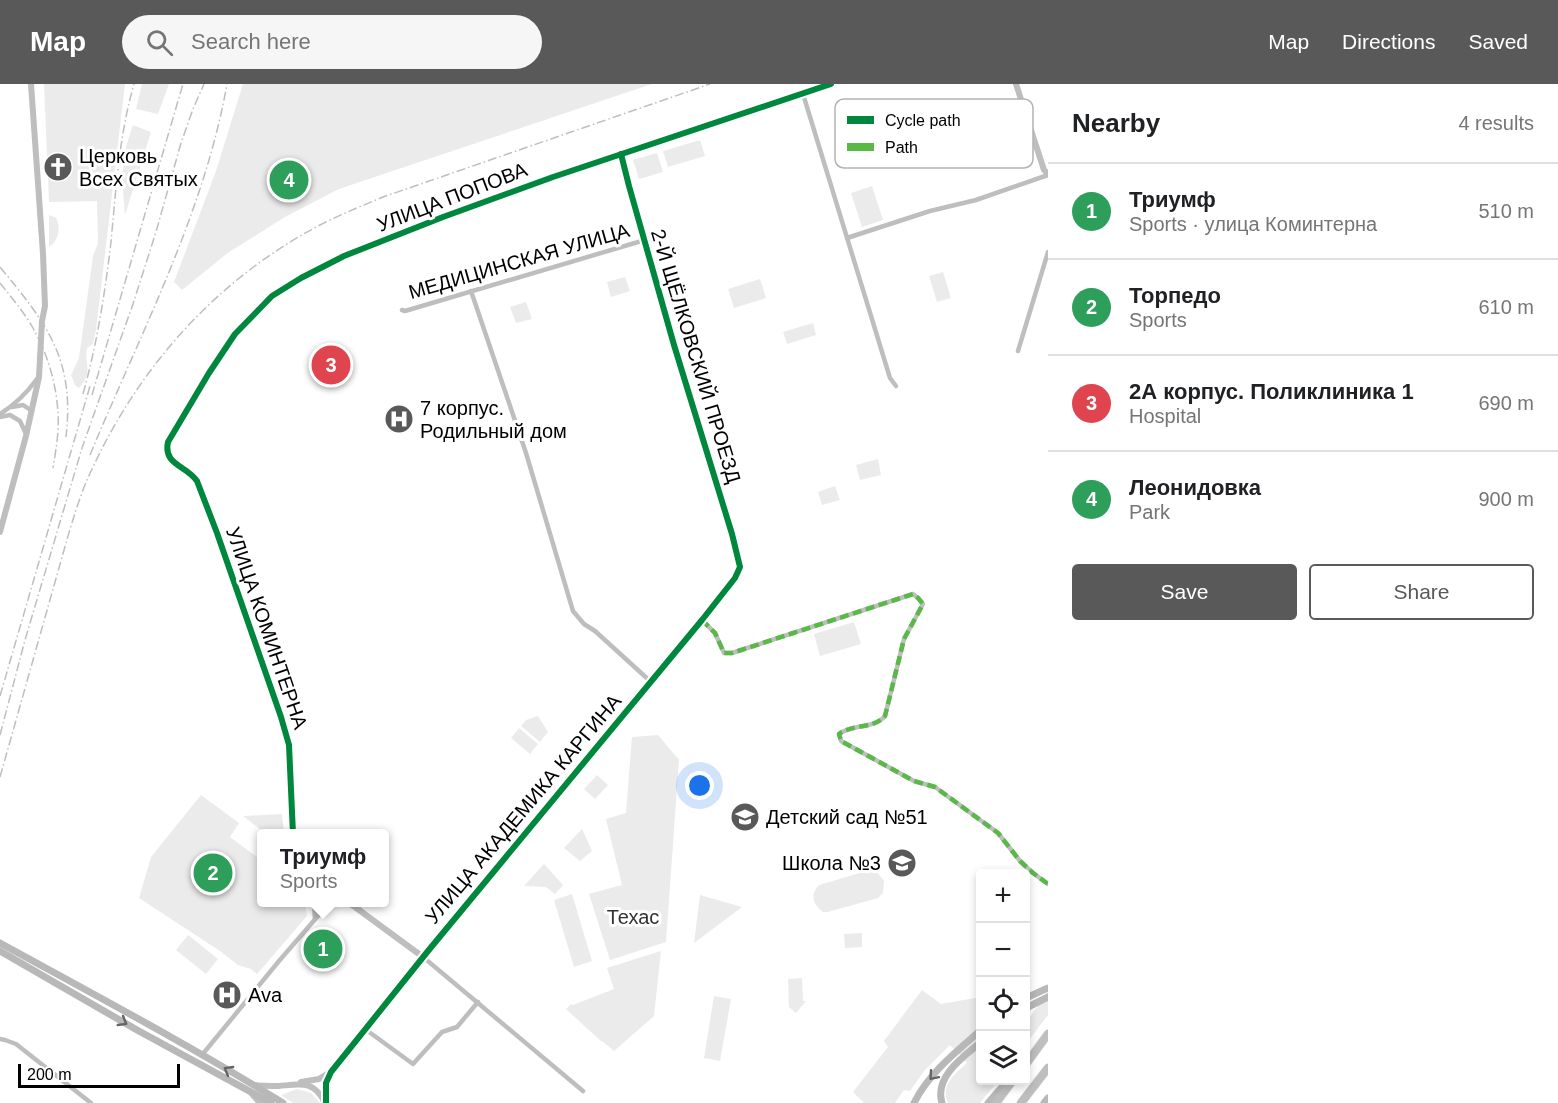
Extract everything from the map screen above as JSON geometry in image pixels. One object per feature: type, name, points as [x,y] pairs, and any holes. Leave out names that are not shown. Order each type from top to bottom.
[{"type":"highway","points":[[1030,1057],[1048,1034]]},
{"type":"highway","points":[[1021,1103],[1048,1068]]},
{"type":"highway","points":[[996,1103],[1007,1085]]},
{"type":"main road","points":[[0,943],[11,953],[137,1030],[252,1093],[271,1102],[282,1103]]},
{"type":"main road","points":[[0,951],[11,953],[202,1055],[254,1085],[271,1102]]},
{"type":"main road","points":[[1030,996],[1048,988]]},
{"type":"main road","points":[[1030,1006],[1048,998]]},
{"type":"main road","points":[[914,1103],[931,1077],[980,1031]]},
{"type":"main road","points":[[942,1103],[940,1096],[942,1083],[962,1058],[976,1046]]},
{"type":"main road","points":[[988,1103],[1005,1085]]},
{"type":"main road","points":[[1044,1103],[1048,1098]]},
{"type":"street","points":[[0,532],[39,377],[44,294],[43,254],[31,84]]},
{"type":"street","name":"УЛИЦА ПОПОВА","points":[[166,451],[170,439],[235,334],[272,296],[301,278],[344,256],[441,217],[831,84]]},
{"type":"street","points":[[1016,84],[1021,99]]},
{"type":"street","points":[[803,94],[890,378],[896,386]]},
{"type":"street","points":[[847,238],[930,211],[976,200],[1048,175],[1044,170],[1033,136]]},
{"type":"street","name":"2-Й ЩЁЛКОВСКИЙ ПРОЕЗД","points":[[621,154],[674,345],[740,567]]},
{"type":"street","name":"МЕДИЦИНСКАЯ УЛИЦА","points":[[402,310],[645,240]]},
{"type":"street","points":[[1018,351],[1048,252]]},
{"type":"street","points":[[471,291],[526,453],[573,611],[584,624],[595,631],[650,681]]},
{"type":"street","points":[[0,415],[24,397],[39,377]]},
{"type":"street","points":[[10,407],[22,405],[32,411]]},
{"type":"street","points":[[0,415],[10,415],[20,421],[26,436]]},
{"type":"street","name":"УЛИЦА КОМИНТЕРНА","points":[[166,451],[170,459],[193,475],[197,481],[281,717],[289,745],[293,829]]},
{"type":"street","name":"УЛИЦА АКАДЕМИКА КАРГИНА","points":[[331,1072],[423,957],[702,620],[735,578],[740,567]]},
{"type":"street","points":[[702,620],[715,633],[724,653],[732,653],[913,594],[922,604],[904,639],[885,716],[876,723],[845,730],[839,734],[839,738],[914,781],[934,786],[998,832],[1020,861],[1048,884]]},
{"type":"street","points":[[314,907],[315,919]]},
{"type":"street","points":[[202,1055],[326,907]]},
{"type":"street","points":[[355,907],[423,957],[583,1090]]},
{"type":"street","points":[[365,1029],[413,1064],[442,1032],[457,1027],[478,1002]]},
{"type":"street","points":[[0,1039],[20,1047],[91,1103]]},
{"type":"street","points":[[254,1085],[292,1084],[319,1079],[331,1072]]},
{"type":"street","points":[[326,1103],[326,1083],[331,1072]]},
{"type":"street","points":[[271,1102],[279,1091],[292,1084],[311,1086],[326,1103]]},
{"type":"street","points":[[252,1093],[260,1103]]},
{"type":"green space","points":[[44,84],[125,84],[96,330],[93,344],[87,348],[86,377],[79,388],[75,385],[71,375],[79,358],[93,256],[98,243],[97,201],[49,202]]},
{"type":"green space","points":[[142,84],[169,84],[158,114],[136,109]]},
{"type":"green space","points":[[243,84],[652,84],[339,189],[285,217],[229,252],[182,290],[174,282],[216,171]]},
{"type":"green space","points":[[133,125],[151,132],[125,215],[122,178],[126,146]]},
{"type":"green space","points":[[700,140],[705,156],[668,167],[663,151]]},
{"type":"green space","points":[[657,153],[663,172],[639,179],[633,160]]},
{"type":"green space","points":[[872,186],[883,220],[862,227],[851,193]]},
{"type":"green space","points":[[49,215],[56,218],[59,230],[55,241],[49,247]]},
{"type":"green space","points":[[943,272],[951,298],[937,302],[929,276]]},
{"type":"green space","points":[[625,277],[630,291],[611,297],[607,282]]},
{"type":"green space","points":[[760,279],[766,298],[734,308],[728,289]]},
{"type":"green space","points":[[526,302],[532,319],[516,323],[510,307]]},
{"type":"green space","points":[[813,323],[816,335],[787,344],[783,332]]},
{"type":"green space","points":[[878,459],[881,475],[860,480],[856,465]]},
{"type":"green space","points":[[835,486],[840,500],[822,505],[818,492]]},
{"type":"green space","points":[[854,622],[861,644],[820,656],[814,634]]},
{"type":"green space","points":[[538,716],[548,732],[540,742],[521,726],[526,720]]},
{"type":"green space","points":[[519,728],[538,744],[530,754],[511,738]]},
{"type":"green space","name":"Техас","points":[[658,735],[679,760],[666,942],[610,960],[589,894],[622,885],[606,819],[626,813],[632,737]]},
{"type":"green space","points":[[597,775],[608,785],[595,799],[584,789]]},
{"type":"green space","points":[[201,795],[239,823],[230,837],[257,857],[257,907],[306,907],[307,916],[257,974],[251,969],[238,965],[139,898],[151,857]]},
{"type":"green space","points":[[282,814],[284,829],[260,829],[243,816]]},
{"type":"green space","points":[[582,829],[592,851],[580,861],[564,848]]},
{"type":"green space","points":[[544,864],[563,885],[555,894],[546,887],[524,886]]},
{"type":"green space","points":[[870,870],[877,872],[884,881],[883,893],[878,898],[828,912],[823,912],[816,905],[813,896],[819,885]]},
{"type":"green space","points":[[572,894],[592,961],[574,967],[554,900]]},
{"type":"green space","points":[[700,895],[742,907],[694,943]]},
{"type":"green space","points":[[862,933],[862,947],[845,948],[844,934]]},
{"type":"green space","points":[[188,935],[218,959],[206,974],[176,950]]},
{"type":"green space","points":[[661,951],[654,1016],[614,1051],[566,1009],[571,1004],[614,989],[607,968]]},
{"type":"green space","points":[[802,978],[803,1001],[806,1001],[796,1013],[789,1007],[788,979]]},
{"type":"green space","points":[[922,990],[941,1004],[975,998],[976,1085],[995,1085],[980,1103],[948,1103],[947,1085],[967,1063],[950,1045],[924,1071],[910,1091],[904,1090],[895,1103],[864,1103],[853,1092],[888,1047],[884,1041]]},
{"type":"green space","points":[[1048,991],[1048,1015],[1030,1039],[1030,1017]]},
{"type":"green space","points":[[714,996],[731,999],[720,1061],[704,1058]]},
{"type":"green space","points":[[297,1089],[311,1093],[320,1103],[293,1103],[281,1095]]},
{"type":"railway","points":[[83,394],[103,299],[121,143],[134,84]]},
{"type":"railway","points":[[92,395],[183,84]]},
{"type":"railway","points":[[0,735],[25,640],[82,448],[133,304],[181,143],[204,84]]},
{"type":"railway","points":[[90,455],[187,227],[217,132],[227,84]]},
{"type":"railway","points":[[0,777],[68,536],[89,475],[112,429],[159,359],[216,298],[283,246],[352,210],[383,197],[710,84]]},
{"type":"railway","points":[[0,267],[44,325],[54,344],[66,386],[68,410],[66,437]]},
{"type":"railway","points":[[0,283],[29,322],[39,340],[53,378],[58,418],[53,468]]},
{"type":"railway","points":[[0,696],[90,386]]},
{"type":"marked path","points":[[702,620],[715,633],[724,653],[732,653],[913,594],[923,604],[904,639],[885,716],[875,723],[844,731],[839,734],[841,741],[914,781],[935,787],[998,833],[1020,861],[1048,884]]},
{"type":"cycle path","points":[[293,829],[289,745],[281,717],[197,481],[172,460],[167,450],[168,442],[235,334],[272,296],[344,256],[553,177],[831,84]]},
{"type":"cycle path","points":[[326,1103],[326,1083],[331,1072],[702,620],[735,578],[740,567],[674,345],[621,154]]},
{"type":"place","name":"Церковь Всех Святых","points":[[58,167]]},
{"type":"place","name":"Леонидовка","points":[[289,180]]},
{"type":"place","name":"2А корпус. Поликлиника 1","points":[[331,365]]},
{"type":"place","name":"7 корпус. Родильный дом","points":[[399,419]]},
{"type":"place","name":"Детский сад №51","points":[[745,817]]},
{"type":"place","name":"Школа №3","points":[[902,863]]},
{"type":"place","name":"Торпедо","points":[[213,873]]},
{"type":"place","name":"Триумф","points":[[323,949]]},
{"type":"place","name":"Ava","points":[[227,995]]}]
